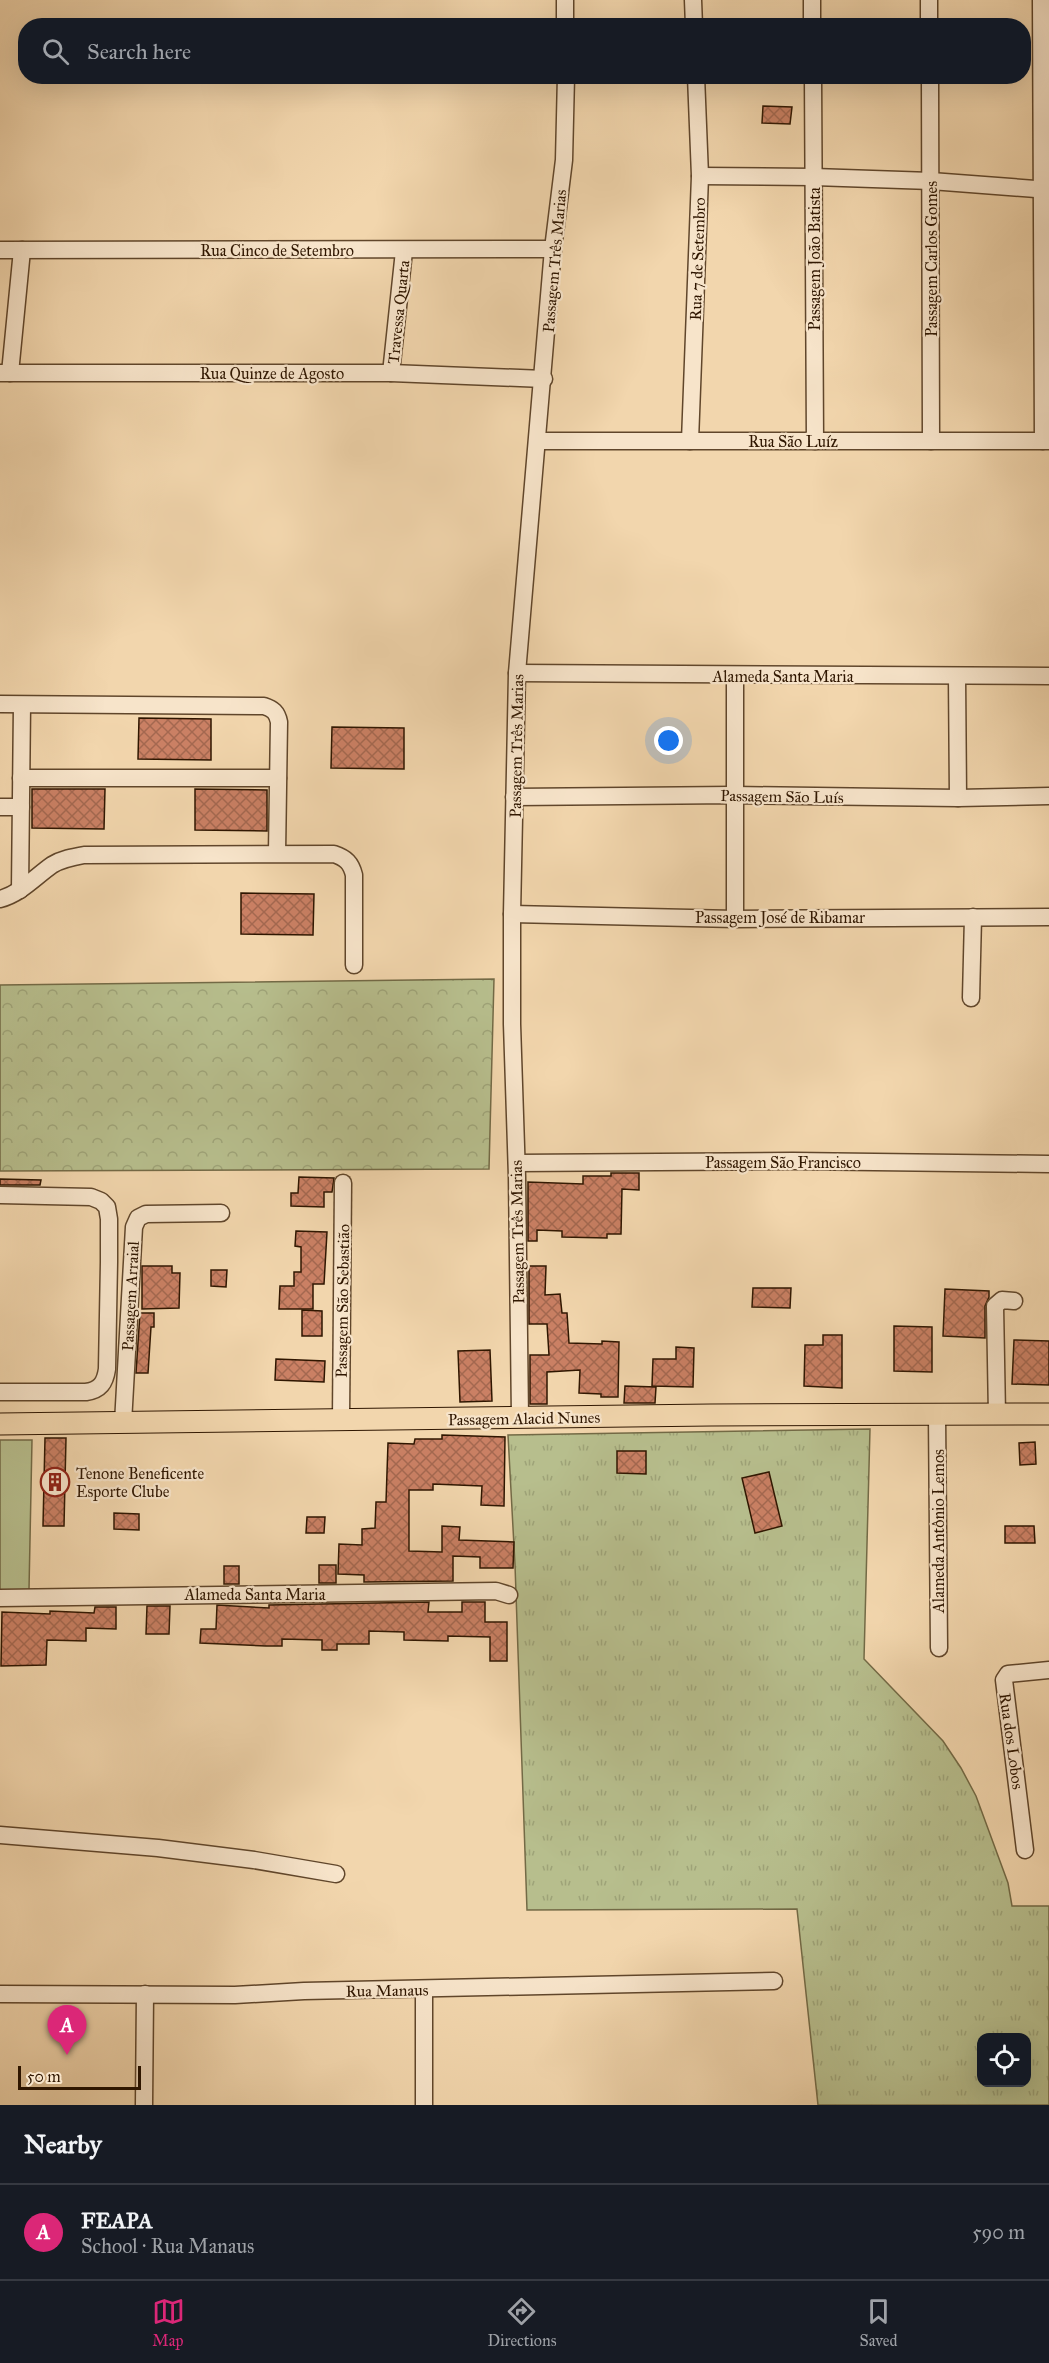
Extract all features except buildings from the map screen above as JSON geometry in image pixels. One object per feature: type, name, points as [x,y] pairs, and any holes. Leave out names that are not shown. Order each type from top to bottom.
[{"type":"main road","name":"Passagem Alacid Nunes","points":[[0,1424],[520,1417],[1049,1414]]},
{"type":"street","points":[[565,0],[565,18]]},
{"type":"street","points":[[693,0],[694,18]]},
{"type":"street","points":[[812,0],[812,18]]},
{"type":"street","points":[[929,0],[929,18]]},
{"type":"street","points":[[1041,0],[1046,190],[1046,441]]},
{"type":"street","name":"Passagem Três Marias","points":[[520,1417],[517,1163],[512,1024],[517,673],[553,249],[564,160],[566,84]]},
{"type":"street","name":"Rua 7 de Setembro","points":[[690,441],[700,177],[696,84]]},
{"type":"street","name":"Passagem João Batista","points":[[813,84],[815,441]]},
{"type":"street","name":"Passagem Carlos Gomes","points":[[930,84],[931,441]]},
{"type":"street","points":[[700,177],[814,177],[931,181],[1046,190]]},
{"type":"street","name":"Rua Cinco de Setembro","points":[[0,250],[553,249]]},
{"type":"street","points":[[5,373],[22,250]]},
{"type":"street","name":"Travessa Quarta","points":[[391,373],[404,251]]},
{"type":"street","name":"Rua Quinze de Agosto","points":[[5,373],[391,373],[543,379]]},
{"type":"street","name":"Rua São Luíz","points":[[538,441],[1046,441]]},
{"type":"street","name":"Alameda Santa Maria","points":[[517,673],[1049,676]]},
{"type":"street","points":[[735,676],[735,919]]},
{"type":"street","points":[[957,676],[958,798]]},
{"type":"street","points":[[0,704],[264,706],[272,708],[279,722],[277,853]]},
{"type":"street","points":[[20,890],[22,705]]},
{"type":"street","points":[[21,778],[278,778]]},
{"type":"street","name":"Passagem São Luís","points":[[514,797],[734,795],[958,798],[1049,796]]},
{"type":"street","points":[[0,807],[21,807]]},
{"type":"street","points":[[0,899],[12,896],[54,864],[69,857],[84,855],[334,854],[344,857],[351,865],[354,875],[354,965]]},
{"type":"street","name":"Passagem José de Ribamar","points":[[512,914],[735,919],[1049,916]]},
{"type":"street","points":[[971,998],[973,917]]},
{"type":"street","name":"Passagem São Francisco","points":[[517,1163],[794,1161],[1049,1164]]},
{"type":"street","name":"Passagem São Sebastião","points":[[341,1419],[343,1183]]},
{"type":"street","points":[[0,1196],[81,1196],[101,1201],[107,1208],[109,1219],[107,1369],[102,1385],[97,1390],[86,1392],[0,1392]]},
{"type":"street","name":"Passagem Arraial","points":[[123,1423],[134,1227],[138,1218],[146,1214],[221,1213]]},
{"type":"street","points":[[997,1415],[995,1306],[1002,1300],[1014,1301]]},
{"type":"street","name":"Alameda Antônio Lemos","points":[[937,1414],[939,1648]]},
{"type":"street","name":"Alameda Santa Maria","points":[[0,1598],[496,1591],[509,1595]]},
{"type":"street","name":"Rua dos Lobos","points":[[1025,1850],[1004,1680],[1008,1674],[1049,1670]]},
{"type":"street","points":[[0,1835],[158,1848],[254,1860],[336,1874]]},
{"type":"street","name":"Rua Manaus","points":[[0,1994],[235,1995],[774,1981]]},
{"type":"street","points":[[424,1989],[424,2105]]},
{"type":"street","points":[[144,2105],[145,1994]]},
{"type":"green space","points":[[494,979],[489,1169],[0,1171],[0,985]]},
{"type":"green space","points":[[870,1429],[864,1659],[943,1741],[961,1768],[976,1796],[1008,1883],[1012,1906],[1049,1906],[1049,2105],[818,2105],[797,1909],[527,1910],[508,1435]]},
{"type":"green space","points":[[0,1440],[32,1440],[29,1590],[0,1590]]},
{"type":"place","name":"Tenone Beneficente Esporte Clube","points":[[55,1482]]},
{"type":"place","name":"FEAPA","points":[[67,2055]]}]
